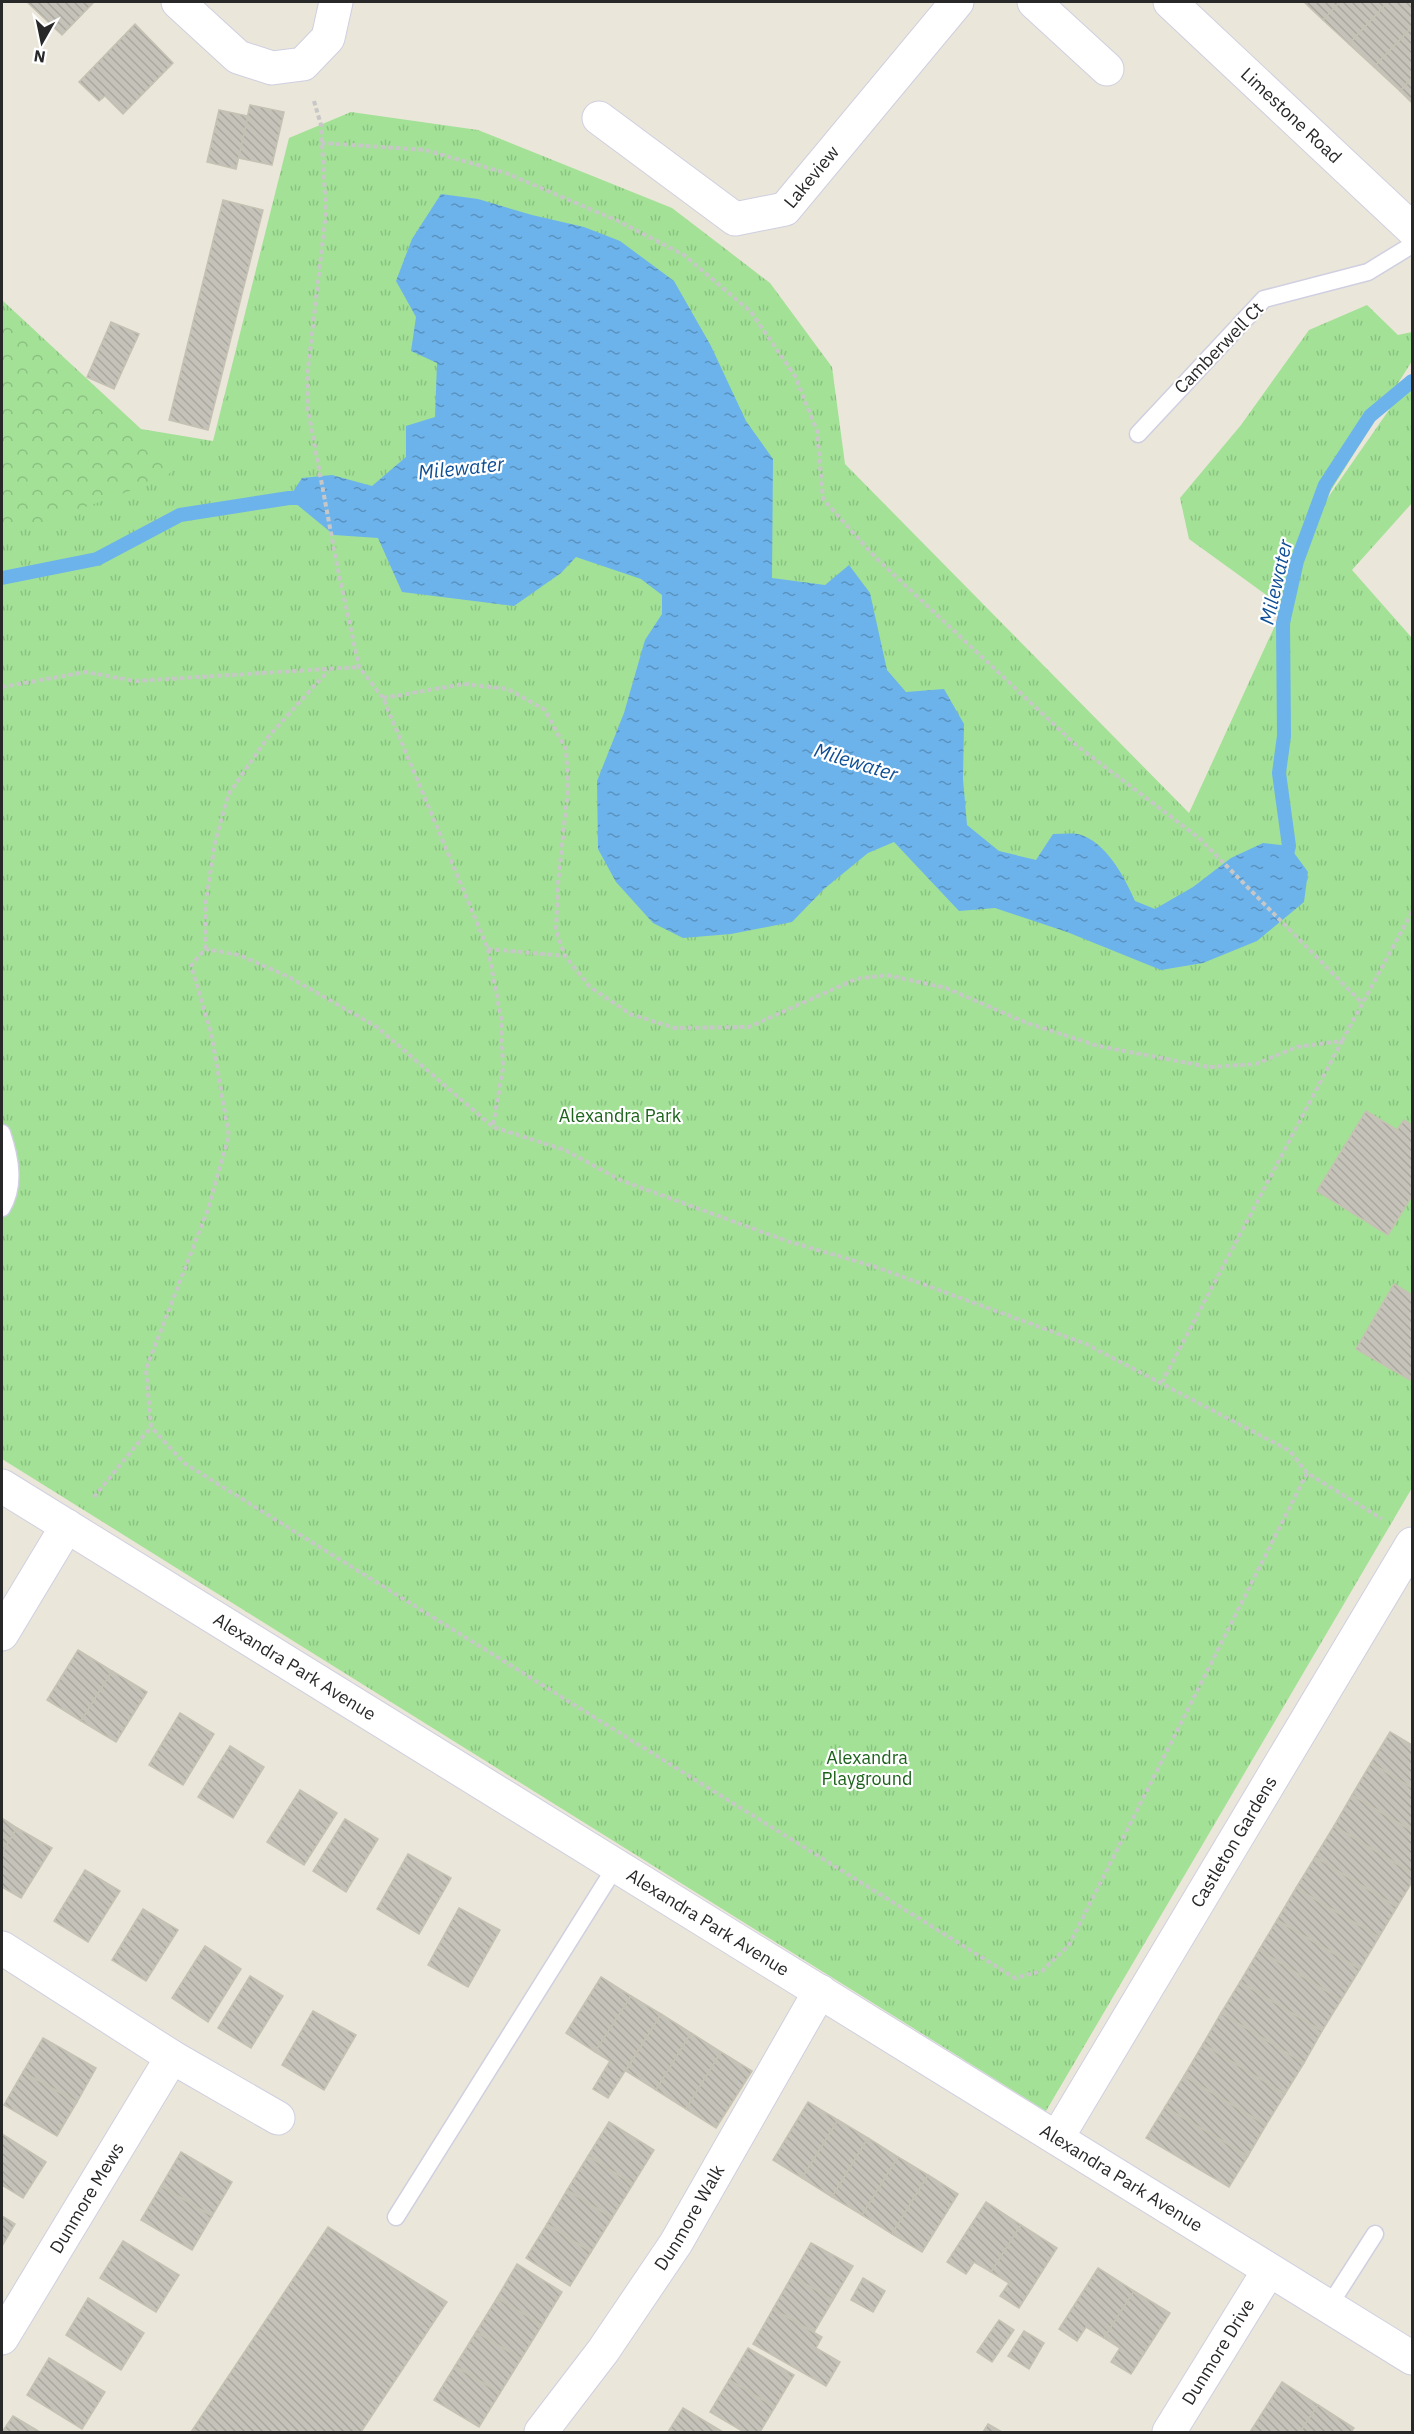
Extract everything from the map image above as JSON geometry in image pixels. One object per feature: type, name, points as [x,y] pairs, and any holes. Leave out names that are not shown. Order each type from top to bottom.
[{"type":"street","points":[[178,2],[238,57],[272,68],[303,64],[328,38],[336,2]]},
{"type":"street","name":"Lakeview","points":[[599,118],[735,219],[785,209],[957,2]]},
{"type":"street","points":[[1034,2],[1107,69]]},
{"type":"street","name":"Limestone Road","points":[[1170,2],[1413,229]]},
{"type":"street","name":"Alexandra Park Avenue","points":[[2,1486],[1413,2358]]},
{"type":"street","points":[[2,1634],[67,1526]]},
{"type":"street","name":"Castleton Gardens","points":[[1057,2138],[1412,1545]]},
{"type":"street","points":[[2,1948],[172,2057],[278,2118]]},
{"type":"street","name":"Dunmore Walk","points":[[541,2433],[603,2351],[676,2243],[820,1991]]},
{"type":"street","name":"Dunmore Mews","points":[[2,2338],[172,2057]]},
{"type":"street","name":"Dunmore Drive","points":[[1169,2433],[1269,2270]]},
{"type":"lane","name":"Camberwell Ct","points":[[1138,434],[1264,299],[1368,272],[1413,245]]},
{"type":"lane","points":[[2,1133],[9,1155],[11,1179],[2,1208]]},
{"type":"lane","points":[[396,2217],[616,1866]]},
{"type":"lane","points":[[1329,2306],[1375,2234]]},
{"type":"path","points":[[321,125],[326,212],[308,369],[308,410],[337,566],[359,667],[383,698],[488,949],[501,1018],[503,1068],[493,1127]]},
{"type":"path","points":[[321,143],[425,150],[506,173],[618,221],[684,255],[751,312],[795,376],[818,431],[823,499],[852,532],[875,557],[1076,745],[1200,838],[1362,1003]]},
{"type":"path","points":[[2,687],[86,672],[135,681],[359,667]]},
{"type":"path","points":[[329,669],[268,736],[228,795],[215,842],[206,901],[206,950],[191,966],[211,1032],[229,1136],[208,1209],[146,1369],[151,1427],[184,1463],[1015,1978],[1042,1971],[1069,1945],[1307,1473]]},
{"type":"path","points":[[383,698],[464,684],[508,689],[545,710],[566,749],[568,788],[558,884],[556,930],[565,956],[590,987],[630,1014],[675,1028],[749,1027],[856,979],[887,975],[946,988],[1027,1023],[1098,1046],[1209,1067],[1256,1064],[1297,1047],[1342,1041]]},
{"type":"path","points":[[1161,1384],[1362,1003],[1413,912]]},
{"type":"path","points":[[488,949],[565,956]]},
{"type":"path","points":[[206,950],[239,955],[289,977],[377,1027],[493,1127],[565,1150],[620,1180],[787,1241],[876,1266],[1086,1344],[1290,1451],[1307,1473],[1366,1507],[1412,1545]]},
{"type":"path","points":[[67,1526],[83,1510],[151,1427]]},
{"type":"green space","name":"Alexandra Park","points":[[351,112],[478,130],[672,208],[770,283],[832,367],[845,464],[1189,813],[1278,619],[1265,594],[1189,539],[1180,498],[1241,425],[1309,330],[1367,305],[1398,335],[1412,332],[1412,361],[1315,516],[1412,377],[1412,503],[1352,570],[1412,638],[1412,1488],[1046,2111],[2,1459],[2,300],[141,429],[213,441],[289,138]]},
{"type":"green space","points":[[2,313],[173,470],[163,479],[2,537]]},
{"type":"water","points":[[441,194],[478,199],[584,227],[620,241],[674,281],[711,346],[746,421],[773,459],[772,578],[825,585],[849,565],[870,593],[887,670],[906,692],[944,689],[964,724],[963,779],[967,825],[999,851],[1036,860],[1053,834],[1078,834],[1088,838],[1106,852],[1126,882],[1135,901],[1155,909],[1193,887],[1231,858],[1263,843],[1289,846],[1308,872],[1304,902],[1257,941],[1203,963],[1161,970],[1067,932],[995,908],[959,911],[894,842],[868,853],[824,889],[792,922],[731,934],[683,938],[653,923],[616,882],[598,849],[597,781],[624,713],[645,640],[662,614],[662,595],[641,579],[576,557],[561,573],[514,606],[402,592],[378,538],[334,535],[289,498],[302,478],[332,475],[372,486],[406,457],[406,426],[435,417],[437,363],[411,351],[416,317],[396,281],[412,239]]},
{"type":"building","points":[[27,2],[94,2],[62,35]]},
{"type":"building","points":[[1304,2],[1340,2],[1323,20]]},
{"type":"building","points":[[1340,2],[1388,2],[1349,44],[1323,20]]},
{"type":"building","points":[[1388,2],[1412,2],[1412,27],[1374,67],[1349,44]]},
{"type":"building","points":[[135,24],[173,63],[123,114],[105,96],[99,101],[79,82]]},
{"type":"building","points":[[1412,27],[1412,78],[1400,91],[1374,67]]},
{"type":"building","points":[[1412,78],[1412,103],[1400,91]]},
{"type":"building","points":[[250,105],[284,112],[272,165],[238,158]]},
{"type":"building","points":[[219,110],[248,116],[236,169],[207,162]]},
{"type":"building","points":[[223,200],[263,210],[208,430],[169,420]]},
{"type":"building","points":[[111,322],[139,334],[114,389],[87,377]]},
{"type":"building","points":[[1366,1111],[1397,1130],[1404,1120],[1412,1125],[1412,1196],[1388,1235],[1317,1191]]},
{"type":"building","points":[[1394,1284],[1412,1295],[1412,1376],[1410,1380],[1356,1349]]},
{"type":"building","points":[[78,1650],[112,1671],[81,1721],[47,1700]]},
{"type":"building","points":[[112,1671],[147,1692],[116,1742],[81,1721]]},
{"type":"building","points":[[180,1713],[214,1734],[183,1785],[149,1765]]},
{"type":"building","points":[[1390,1732],[1412,1745],[1412,1788],[1371,1763]]},
{"type":"building","points":[[230,1746],[264,1767],[233,1818],[198,1797]]},
{"type":"building","points":[[1371,1763],[1412,1788],[1412,1831],[1352,1795]]},
{"type":"building","points":[[300,1790],[337,1813],[304,1865],[267,1842]]},
{"type":"building","points":[[1352,1795],[1412,1831],[1412,1873],[1334,1826]]},
{"type":"building","points":[[2,1818],[17,1828],[2,1853]]},
{"type":"building","points":[[345,1819],[378,1839],[346,1892],[313,1871]]},
{"type":"building","points":[[1334,1826],[1412,1873],[1412,1882],[1397,1907],[1315,1857]]},
{"type":"building","points":[[17,1828],[52,1848],[21,1898],[2,1887],[2,1853]]},
{"type":"building","points":[[408,1854],[451,1878],[419,1934],[377,1909]]},
{"type":"building","points":[[1315,1857],[1397,1907],[1379,1937],[1296,1888]]},
{"type":"building","points":[[85,1870],[120,1891],[88,1942],[54,1921]]},
{"type":"building","points":[[1296,1888],[1379,1937],[1360,1969],[1277,1920]]},
{"type":"building","points":[[459,1908],[500,1930],[468,1987],[428,1965]]},
{"type":"building","points":[[143,1909],[178,1930],[146,1981],[112,1960]]},
{"type":"building","points":[[1277,1920],[1360,1969],[1341,2000],[1259,1950]]},
{"type":"building","points":[[205,1946],[241,1969],[208,2022],[172,1998]]},
{"type":"building","points":[[1259,1950],[1341,2000],[1322,2031],[1240,1982]]},
{"type":"building","points":[[250,1976],[283,1996],[251,2048],[218,2028]]},
{"type":"building","points":[[601,1977],[631,1996],[595,2052],[566,2033]]},
{"type":"building","points":[[1240,1982],[1322,2031],[1304,2063],[1221,2013]]},
{"type":"building","points":[[631,1996],[661,2014],[608,2098],[593,2089],[610,2061],[595,2052]]},
{"type":"building","points":[[313,2011],[356,2035],[324,2090],[282,2065]]},
{"type":"building","points":[[1221,2013],[1304,2063],[1285,2094],[1203,2044]]},
{"type":"building","points":[[661,2014],[691,2033],[656,2090],[626,2071]]},
{"type":"building","points":[[691,2033],[721,2052],[686,2109],[656,2090]]},
{"type":"building","points":[[43,2038],[96,2068],[77,2102],[23,2072]]},
{"type":"building","points":[[1203,2044],[1285,2094],[1266,2125],[1184,2076]]},
{"type":"building","points":[[721,2052],[752,2071],[716,2128],[686,2109]]},
{"type":"building","points":[[23,2072],[77,2102],[57,2136],[4,2105]]},
{"type":"building","points":[[1184,2076],[1266,2125],[1248,2156],[1165,2107]]},
{"type":"building","points":[[808,2102],[838,2120],[802,2178],[773,2160]]},
{"type":"building","points":[[1165,2107],[1248,2156],[1229,2187],[1146,2138]]},
{"type":"building","points":[[838,2120],[868,2138],[832,2197],[802,2178]]},
{"type":"building","points":[[609,2122],[654,2150],[633,2184],[588,2156]]},
{"type":"building","points":[[2,2134],[46,2162],[23,2198],[2,2185]]},
{"type":"building","points":[[868,2138],[898,2157],[862,2215],[832,2197]]},
{"type":"building","points":[[181,2152],[232,2182],[212,2216],[161,2186]]},
{"type":"building","points":[[588,2156],[633,2184],[612,2218],[567,2190]]},
{"type":"building","points":[[898,2157],[928,2175],[892,2234],[862,2215]]},
{"type":"building","points":[[928,2175],[958,2194],[922,2252],[892,2234]]},
{"type":"building","points":[[161,2186],[212,2216],[192,2250],[141,2220]]},
{"type":"building","points":[[567,2190],[612,2218],[591,2252],[547,2224]]},
{"type":"building","points":[[986,2202],[1021,2225],[991,2272],[974,2262],[966,2274],[947,2262]]},
{"type":"building","points":[[2,2216],[15,2224],[2,2246]]},
{"type":"building","points":[[547,2224],[591,2252],[570,2286],[526,2258]]},
{"type":"building","points":[[1021,2225],[1057,2248],[1019,2308],[1000,2296],[1009,2283],[991,2272]]},
{"type":"building","points":[[328,2227],[447,2302],[361,2432],[191,2432]]},
{"type":"building","points":[[123,2241],[179,2275],[156,2312],[100,2278]]},
{"type":"building","points":[[811,2243],[853,2266],[833,2300],[792,2276]]},
{"type":"building","points":[[517,2264],[562,2292],[542,2325],[497,2298]]},
{"type":"building","points":[[1098,2268],[1134,2291],[1104,2338],[1086,2327],[1077,2341],[1059,2329]]},
{"type":"building","points":[[792,2276],[833,2300],[814,2332],[773,2309]]},
{"type":"building","points":[[863,2278],[885,2291],[873,2312],[851,2300]]},
{"type":"building","points":[[1134,2291],[1170,2313],[1131,2374],[1111,2362],[1120,2348],[1104,2338]]},
{"type":"building","points":[[88,2298],[144,2333],[121,2370],[66,2335]]},
{"type":"building","points":[[497,2298],[542,2325],[521,2359],[476,2332]]},
{"type":"building","points":[[773,2309],[822,2337],[816,2348],[840,2362],[826,2386],[753,2344]]},
{"type":"building","points":[[999,2320],[1014,2330],[992,2362],[977,2352]]},
{"type":"building","points":[[1024,2331],[1044,2343],[1029,2369],[1008,2356]]},
{"type":"building","points":[[476,2332],[521,2359],[500,2393],[455,2366]]},
{"type":"building","points":[[748,2348],[794,2375],[775,2407],[729,2380]]},
{"type":"building","points":[[49,2358],[105,2392],[82,2429],[27,2395]]},
{"type":"building","points":[[455,2366],[500,2393],[479,2427],[434,2400]]},
{"type":"building","points":[[729,2380],[775,2407],[760,2432],[744,2432],[710,2412]]},
{"type":"building","points":[[1282,2382],[1318,2405],[1300,2432],[1250,2432]]},
{"type":"building","points":[[1318,2405],[1354,2428],[1351,2432],[1300,2432]]},
{"type":"building","points":[[683,2408],[723,2432],[668,2432]]},
{"type":"building","points":[[13,2416],[40,2432],[2,2432]]},
{"type":"building","points":[[988,2424],[1002,2432],[983,2432]]},
{"type":"waterway","name":"Milewater","points":[[1285,862],[1289,846],[1279,773],[1284,736],[1283,623],[1297,561],[1325,485],[1370,416],[1412,381]]},
{"type":"waterway","name":"Milewater","points":[[2,578],[97,559],[180,515],[289,498],[308,498]]},
{"type":"park label","name":"Alexandra Playground","points":[[867,1768]]}]
